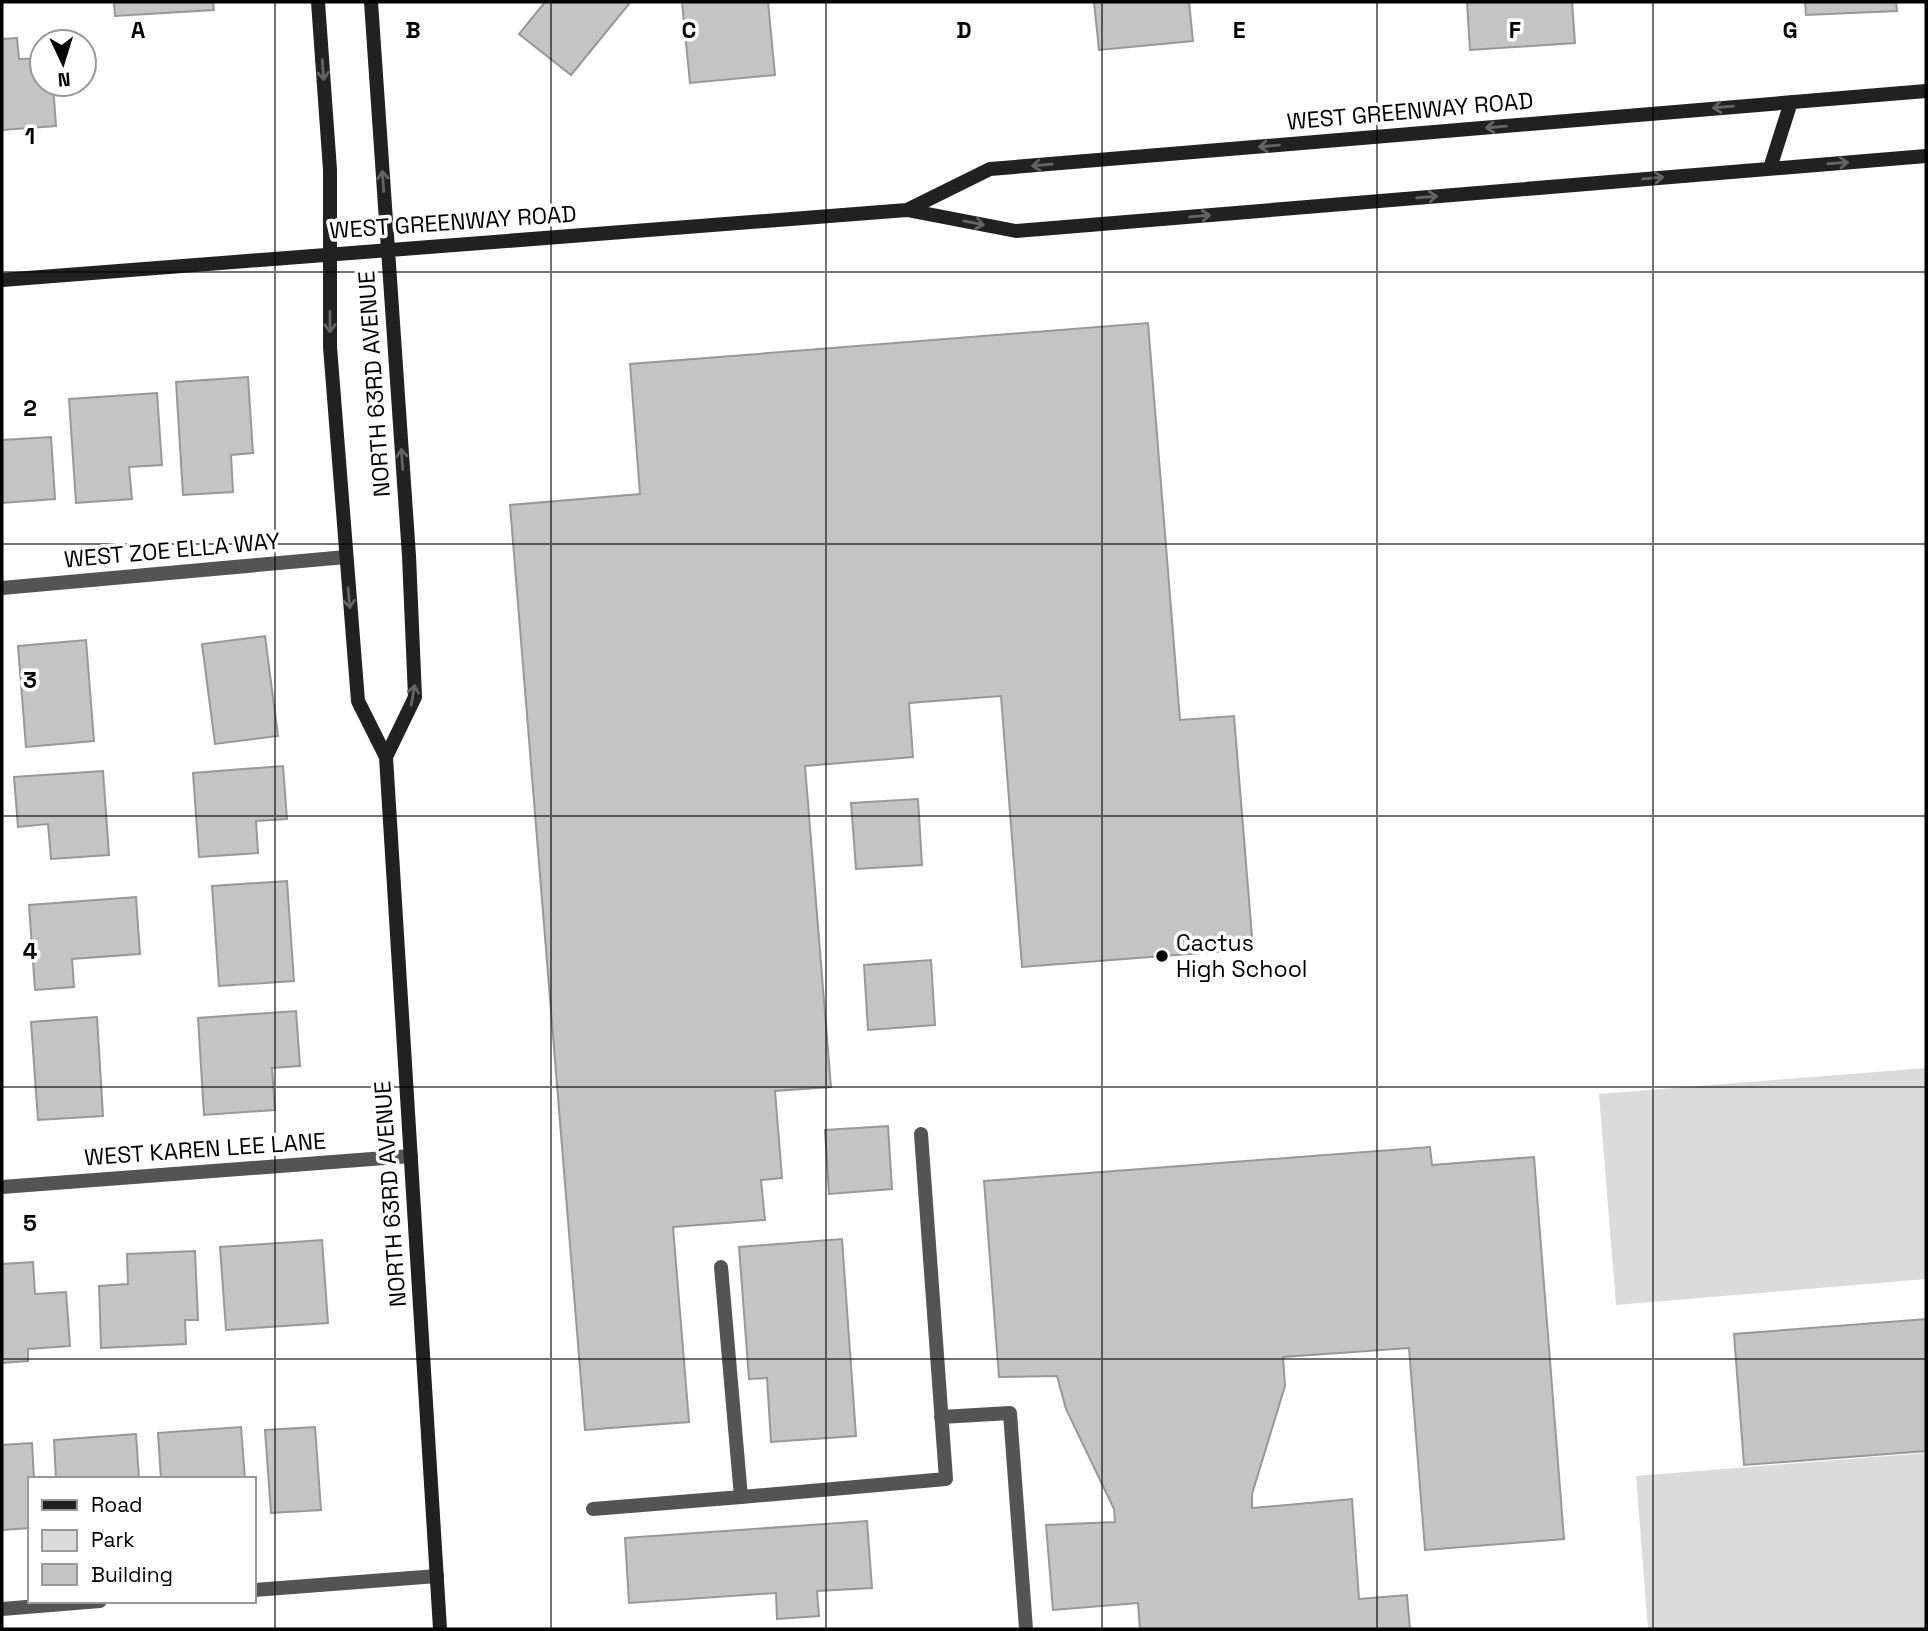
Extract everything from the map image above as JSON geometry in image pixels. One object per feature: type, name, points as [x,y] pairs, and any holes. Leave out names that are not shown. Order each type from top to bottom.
[{"type":"main road","name":"NORTH 63RD AVENUE","points":[[318,2],[330,170],[330,347],[358,701],[386,757],[440,1629]]},
{"type":"main road","name":"NORTH 63RD AVENUE","points":[[371,2],[409,556],[415,697],[386,757]]},
{"type":"main road","name":"WEST GREENWAY ROAD","points":[[907,210],[990,169],[1926,91]]},
{"type":"main road","points":[[1770,168],[1791,102]]},
{"type":"main road","name":"WEST GREENWAY ROAD","points":[[2,280],[907,210],[1016,231],[1926,156]]},
{"type":"street","name":"WEST ZOE ELLA WAY","points":[[2,588],[346,557]]},
{"type":"street","points":[[593,1509],[946,1479],[920,1134]]},
{"type":"street","name":"WEST KAREN LEE LANE","points":[[2,1187],[411,1156]]},
{"type":"street","points":[[721,1267],[741,1497]]},
{"type":"street","points":[[941,1417],[1010,1413],[1026,1629]]},
{"type":"street","points":[[256,1590],[437,1576]]},
{"type":"street","points":[[2,1609],[76,1603]]},
{"type":"green space","points":[[1926,1068],[1926,1279],[1616,1305],[1599,1094]]},
{"type":"green space","points":[[1926,1453],[1926,1629],[1648,1629],[1636,1476]]},
{"type":"building","points":[[114,2],[213,2],[214,10],[115,16]]},
{"type":"building","points":[[545,2],[629,4],[571,75],[519,34]]},
{"type":"building","points":[[682,2],[768,2],[775,75],[690,83]]},
{"type":"building","points":[[1094,2],[1189,2],[1193,41],[1099,50]]},
{"type":"building","points":[[1467,2],[1572,2],[1575,43],[1470,50]]},
{"type":"building","points":[[1805,2],[1896,2],[1897,11],[1806,15]]},
{"type":"building","points":[[17,38],[19,59],[28,59],[28,98],[54,98],[56,126],[2,130],[2,39]]},
{"type":"building","points":[[1148,323],[1180,720],[1234,716],[1253,949],[1022,967],[1001,696],[909,703],[913,757],[805,766],[831,1087],[775,1091],[782,1178],[761,1180],[765,1220],[673,1227],[689,1422],[585,1430],[510,505],[640,494],[630,364]]},
{"type":"building","points":[[248,377],[253,453],[231,455],[233,492],[183,495],[176,382]]},
{"type":"building","points":[[157,393],[162,465],[129,467],[132,499],[76,503],[69,399]]},
{"type":"building","points":[[51,437],[55,499],[2,503],[2,440]]},
{"type":"building","points":[[265,636],[278,736],[215,744],[202,644]]},
{"type":"building","points":[[86,640],[94,741],[26,747],[18,646]]},
{"type":"building","points":[[283,766],[287,819],[256,821],[258,853],[199,857],[193,773]]},
{"type":"building","points":[[103,771],[109,855],[51,859],[48,824],[18,827],[14,777]]},
{"type":"building","points":[[918,799],[922,865],[856,869],[851,803]]},
{"type":"building","points":[[287,881],[294,981],[219,986],[212,886]]},
{"type":"building","points":[[136,897],[140,954],[72,959],[74,987],[35,990],[29,905]]},
{"type":"building","points":[[931,960],[935,1025],[868,1030],[864,965]]},
{"type":"building","points":[[296,1011],[300,1066],[272,1068],[275,1110],[204,1115],[198,1018]]},
{"type":"building","points":[[97,1017],[103,1116],[38,1120],[31,1022]]},
{"type":"building","points":[[888,1126],[892,1189],[829,1194],[825,1130]]},
{"type":"building","points":[[1430,1147],[1432,1165],[1534,1157],[1564,1539],[1425,1550],[1409,1348],[1283,1357],[1285,1386],[1252,1494],[1252,1508],[1352,1499],[1359,1599],[1407,1595],[1410,1629],[1140,1629],[1138,1603],[1053,1610],[1046,1525],[1115,1522],[1114,1509],[1066,1409],[1057,1376],[999,1377],[984,1181]]},
{"type":"building","points":[[842,1239],[856,1436],[771,1442],[767,1378],[749,1379],[739,1247]]},
{"type":"building","points":[[322,1240],[328,1323],[226,1330],[220,1247]]},
{"type":"building","points":[[195,1251],[198,1320],[185,1320],[186,1344],[101,1348],[99,1286],[128,1284],[127,1254]]},
{"type":"building","points":[[33,1262],[35,1294],[66,1292],[70,1346],[28,1349],[28,1361],[2,1363],[2,1264]]},
{"type":"building","points":[[1926,1319],[1926,1451],[1744,1465],[1734,1334]]},
{"type":"building","points":[[241,1427],[245,1477],[161,1477],[158,1433]]},
{"type":"building","points":[[315,1427],[321,1510],[271,1513],[265,1430]]},
{"type":"building","points":[[136,1434],[139,1477],[56,1477],[54,1440]]},
{"type":"building","points":[[32,1443],[34,1477],[28,1477],[28,1528],[2,1530],[2,1445]]},
{"type":"building","points":[[867,1521],[872,1588],[817,1591],[819,1616],[777,1619],[776,1593],[629,1603],[625,1538]]},
{"type":"place","name":"Cactus High School","points":[[1162,956]]}]
